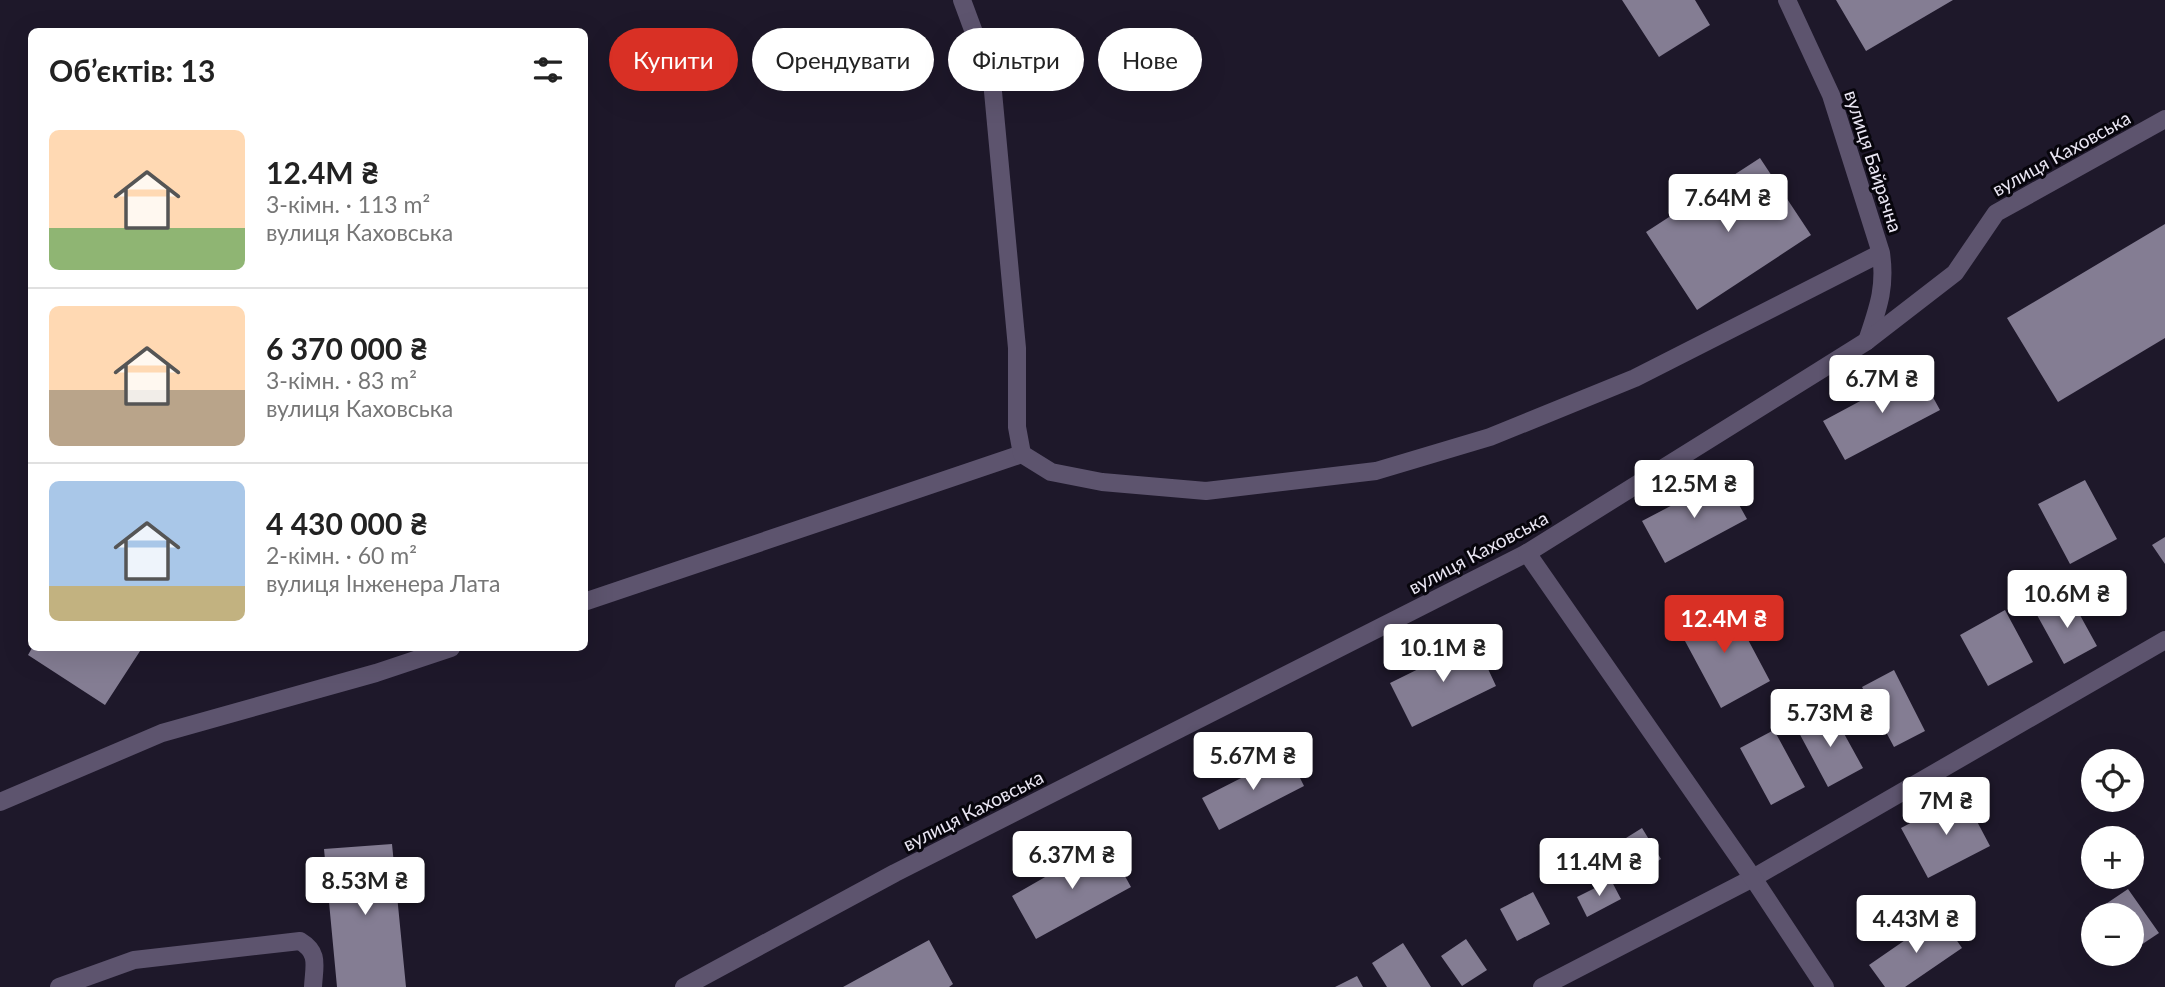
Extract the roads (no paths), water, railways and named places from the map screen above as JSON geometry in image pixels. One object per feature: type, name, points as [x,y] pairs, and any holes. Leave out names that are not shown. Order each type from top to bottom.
[{"type":"street","points":[[962,0],[992,81],[1017,348],[1017,427],[1022,454],[1051,472],[1102,482],[1206,491],[1376,471],[1490,437],[1635,378],[1881,253]]},
{"type":"street","name":"вулиця Байрачна","points":[[1787,0],[1831,95],[1881,253],[1884,275],[1882,295],[1867,341]]},
{"type":"street","name":"вулиця Каховська","points":[[684,987],[895,873],[1527,553],[1867,341],[1955,273],[1996,213],[2165,119]]},
{"type":"street","points":[[588,601],[1022,454]]},
{"type":"street","points":[[1527,553],[1753,878],[1825,987]]},
{"type":"street","points":[[1542,987],[1753,878],[2165,640]]},
{"type":"street","points":[[0,803],[162,733],[376,673],[442,651]]},
{"type":"street","points":[[59,987],[134,960],[300,940],[310,947],[314,956],[313,987]]}]
